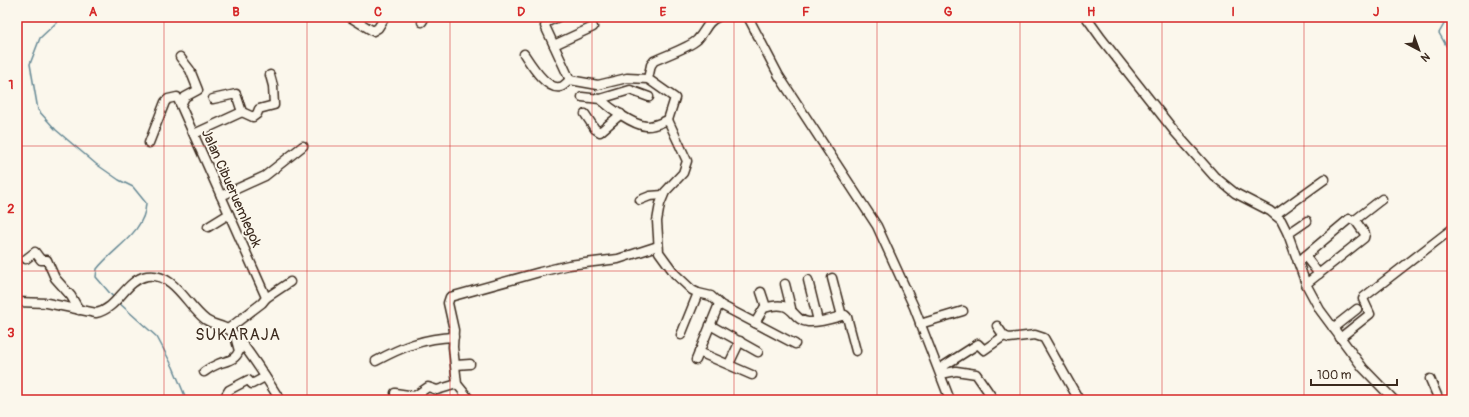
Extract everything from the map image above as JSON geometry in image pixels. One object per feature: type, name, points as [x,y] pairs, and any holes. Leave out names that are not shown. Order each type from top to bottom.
[{"type":"street","points":[[350,17],[373,31],[378,28],[386,17]]},
{"type":"street","points":[[558,17],[545,24],[570,80]]},
{"type":"street","points":[[648,79],[652,63],[693,42],[700,36],[708,23],[718,17]]},
{"type":"street","points":[[748,17],[779,76],[877,226],[940,371],[950,400]]},
{"type":"street","points":[[1090,18],[1175,132],[1202,164],[1223,184],[1252,203],[1276,215],[1281,220],[1288,234],[1306,284],[1320,310],[1363,368],[1394,400]]},
{"type":"street","points":[[554,45],[593,27]]},
{"type":"street","points":[[524,54],[541,78],[558,88],[570,80],[598,85],[627,78],[648,79],[674,97],[674,107],[668,120],[648,126],[637,124],[621,114],[614,112],[600,99]]},
{"type":"street","points":[[180,57],[190,70],[198,90],[185,98],[181,105]]},
{"type":"street","points":[[213,99],[236,94],[242,112],[253,117],[259,109],[274,104],[273,86],[270,75]]},
{"type":"street","points":[[582,97],[600,99],[630,90],[649,97]]},
{"type":"street","points":[[149,143],[165,102],[168,99],[177,97],[181,105]]},
{"type":"street","name":"Jalan Cibueruemlegok","points":[[181,105],[266,298]]},
{"type":"street","points":[[194,134],[242,112]]},
{"type":"street","points":[[585,114],[595,129],[600,132],[621,114]]},
{"type":"street","points":[[668,120],[684,153],[687,165],[684,173],[670,185],[663,195],[657,221],[658,246],[662,258],[686,284],[698,294],[711,296],[719,304],[795,344]]},
{"type":"street","points":[[221,196],[265,176],[303,146]]},
{"type":"street","points":[[1276,215],[1325,179]]},
{"type":"street","points":[[640,200],[650,196],[663,195]]},
{"type":"street","points":[[1355,220],[1382,199]]},
{"type":"street","points":[[208,227],[229,214]]},
{"type":"street","points":[[1298,262],[1349,219],[1355,220],[1365,234],[1365,237],[1306,284]]},
{"type":"street","points":[[1288,234],[1307,221]]},
{"type":"street","points":[[1340,338],[1370,314],[1363,301],[1364,297],[1452,229]]},
{"type":"street","points":[[470,400],[457,384],[454,337],[448,303],[451,297],[540,272],[569,265],[618,258],[658,246]]},
{"type":"street","points":[[26,259],[35,252],[41,260],[47,260],[55,278],[71,296],[78,310]]},
{"type":"street","points":[[1305,256],[1319,274]]},
{"type":"street","points":[[17,302],[46,303],[78,310],[100,312],[117,299],[130,284],[139,278],[158,276],[174,287],[205,319],[228,329],[237,337],[280,400]]},
{"type":"street","points":[[832,278],[842,316]]},
{"type":"street","points":[[808,280],[818,321]]},
{"type":"street","points":[[228,329],[266,298],[290,282]]},
{"type":"street","points":[[785,284],[790,308]]},
{"type":"street","points":[[761,292],[766,307]]},
{"type":"street","points":[[680,335],[698,294]]},
{"type":"street","points":[[719,304],[698,356],[729,364],[752,375]]},
{"type":"street","points":[[755,323],[762,310],[766,307],[782,305],[790,308],[803,320],[818,321],[842,316],[847,317],[856,351]]},
{"type":"street","points":[[1333,328],[1357,309]]},
{"type":"street","points":[[920,324],[963,311]]},
{"type":"street","points":[[710,325],[758,352]]},
{"type":"street","points":[[997,326],[1004,336],[1009,338],[1035,335],[1044,338],[1079,400]]},
{"type":"street","points":[[940,371],[978,344],[984,350],[1004,336]]},
{"type":"street","points":[[204,372],[220,363],[227,362],[237,355],[239,351],[236,341],[237,337]]},
{"type":"street","points":[[376,361],[405,346],[414,345],[434,338],[454,337]]},
{"type":"street","points":[[729,364],[740,341]]},
{"type":"street","points":[[456,365],[470,364]]},
{"type":"street","points":[[940,371],[963,371],[976,374],[994,400]]},
{"type":"street","points":[[227,400],[226,395],[229,390],[248,380],[252,384],[265,377]]},
{"type":"street","points":[[1430,379],[1439,400]]},
{"type":"street","points":[[395,393],[415,396],[428,387],[437,390],[457,384]]},
{"type":"waterway","points":[[59,17],[56,23],[40,38],[30,64],[38,110],[56,130],[96,164],[119,180],[133,187],[146,203],[144,214],[134,232],[97,269],[96,277],[114,298]]},
{"type":"waterway","points":[[1448,17],[1439,33],[1452,56]]},
{"type":"waterway","points":[[118,302],[157,337],[173,367],[185,396],[189,400]]},
{"type":"district","name":"SUKARAJA","points":[[238,334]]}]
